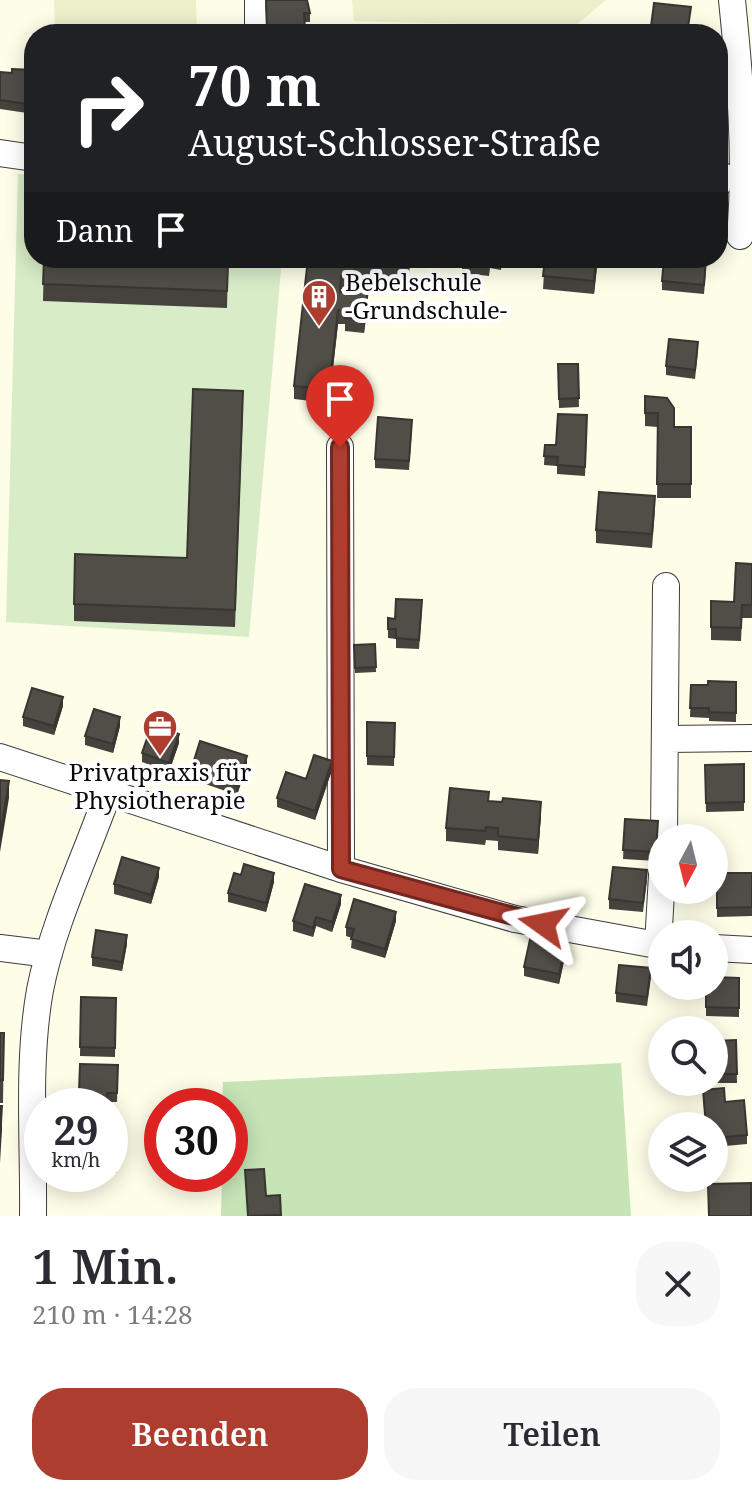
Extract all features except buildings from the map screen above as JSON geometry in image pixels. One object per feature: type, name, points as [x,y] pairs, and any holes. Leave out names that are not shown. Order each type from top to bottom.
[{"type":"street","points":[[258,0],[258,24]]},
{"type":"street","points":[[732,0],[740,77],[744,189],[737,236]]},
{"type":"street","points":[[0,153],[24,157]]},
{"type":"street","points":[[340,447],[341,869]]},
{"type":"street","points":[[664,824],[666,586]]},
{"type":"street","points":[[667,739],[752,738]]},
{"type":"street","points":[[0,757],[341,869],[515,919],[648,944]]},
{"type":"street","points":[[33,1216],[35,1034],[49,954],[108,793]]},
{"type":"street","points":[[0,948],[49,954]]},
{"type":"street","points":[[728,949],[752,950]]},
{"type":"green space","points":[[54,0],[196,0],[197,24],[55,24]]},
{"type":"green space","points":[[352,0],[606,0],[578,24],[354,21]]},
{"type":"green space","points":[[18,174],[24,174],[24,268],[281,268],[249,637],[6,622]]},
{"type":"green space","points":[[621,1063],[631,1216],[221,1216],[222,1192],[248,1192],[248,1088],[223,1088],[223,1082]]},
{"type":"place","name":"Bebelschule -Grundschule-","points":[[319,328]]},
{"type":"place","name":"Privatpraxis für Physiotherapie","points":[[160,758]]},
{"type":"route","points":[[340,447],[341,869],[515,919],[543,924]]}]
